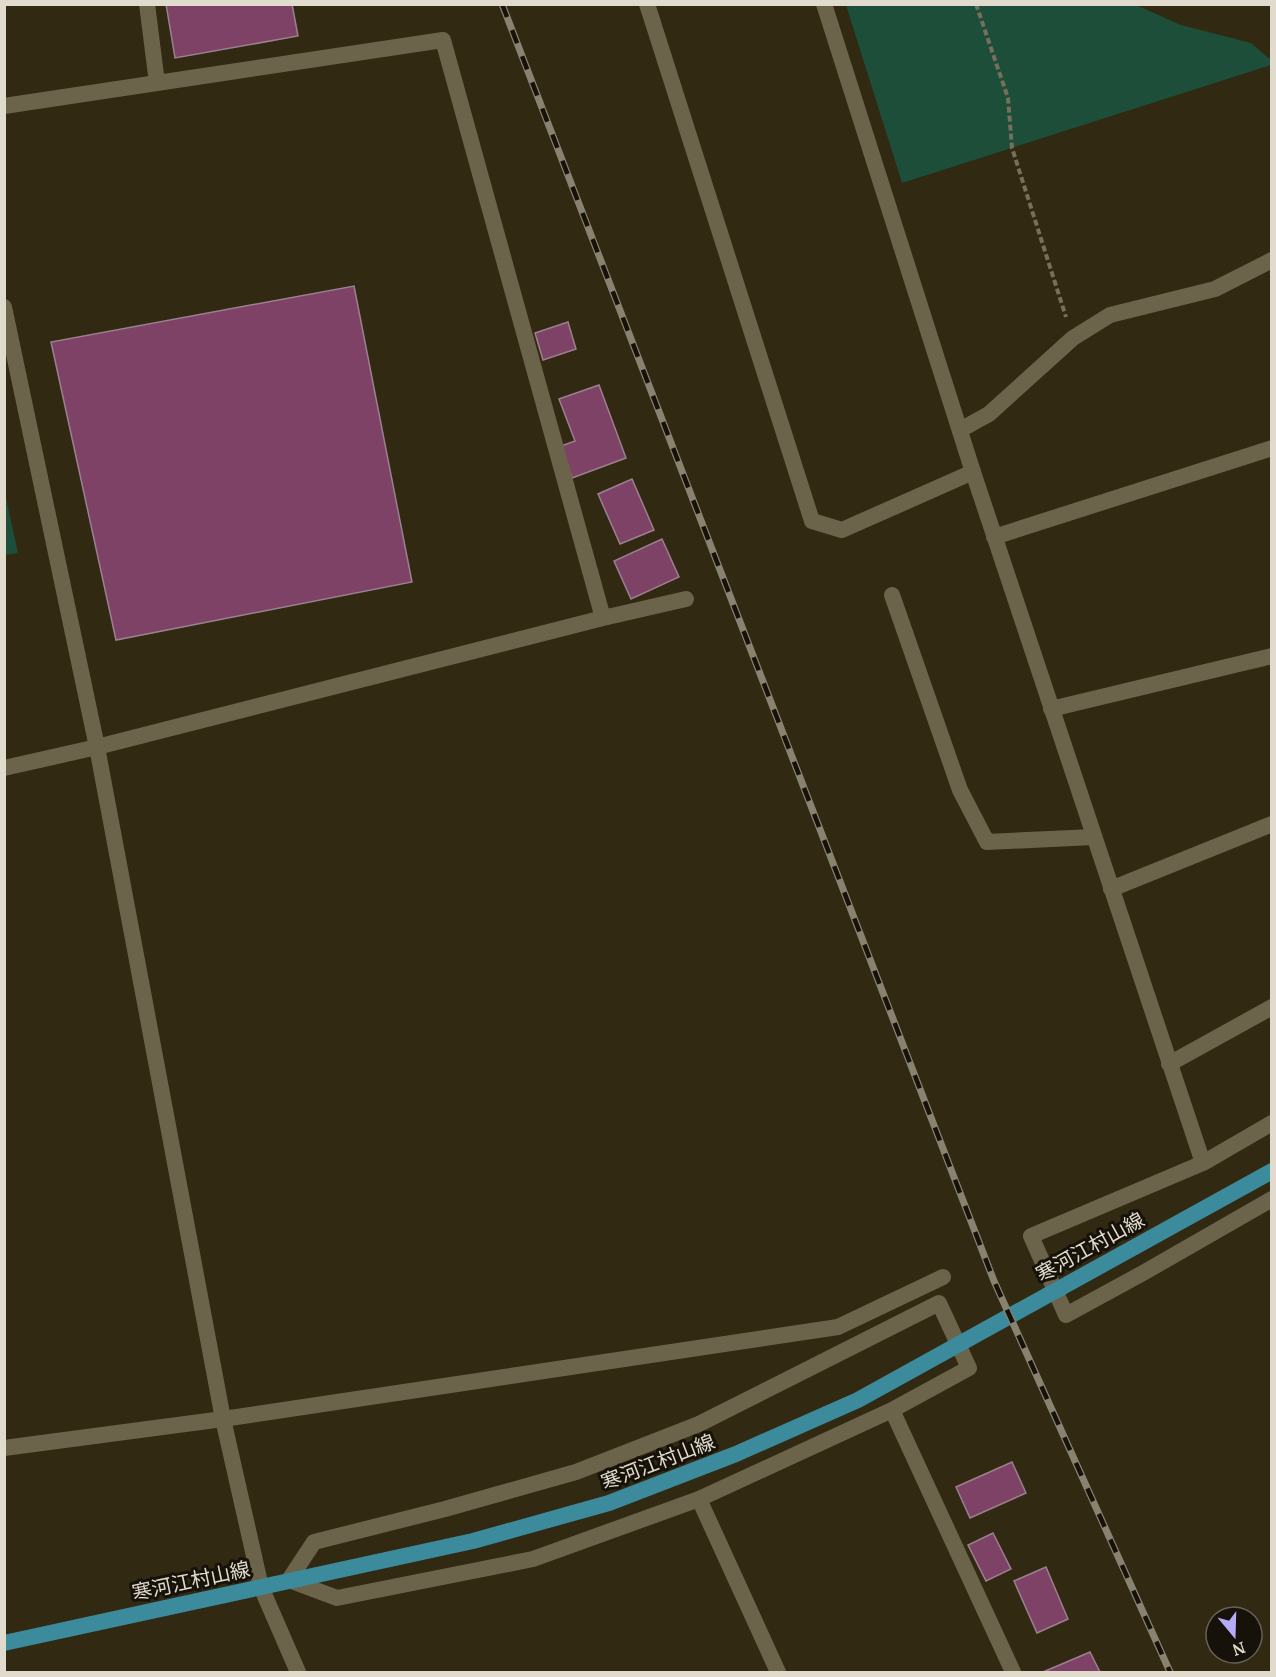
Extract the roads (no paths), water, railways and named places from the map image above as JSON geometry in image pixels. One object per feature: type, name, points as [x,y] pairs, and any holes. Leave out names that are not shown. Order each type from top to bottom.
[{"type":"main road","name":"寒河江村山線","points":[[4,1643],[473,1541],[609,1503],[736,1454],[858,1400],[1272,1172]]},
{"type":"street","points":[[147,4],[157,83]]},
{"type":"street","points":[[647,4],[812,522],[842,530],[973,472]]},
{"type":"street","points":[[825,4],[994,537],[1203,1163]]},
{"type":"street","points":[[4,106],[443,40],[603,618]]},
{"type":"street","points":[[960,430],[989,414],[1073,338],[1110,315],[1215,290],[1272,260]]},
{"type":"street","points":[[4,307],[97,747],[223,1419],[261,1587],[298,1672]]},
{"type":"street","points":[[994,537],[1272,448]]},
{"type":"street","points":[[892,595],[960,790],[987,843],[1093,837]]},
{"type":"street","points":[[4,768],[97,747],[686,599]]},
{"type":"street","points":[[1051,709],[1272,656]]},
{"type":"street","points":[[1111,889],[1272,824]]},
{"type":"street","points":[[1169,1064],[1272,1007]]},
{"type":"street","points":[[1272,1123],[1203,1163],[1031,1236],[1066,1315],[1143,1274],[1272,1199]]},
{"type":"street","points":[[4,1448],[223,1419],[838,1328],[943,1277]]},
{"type":"street","points":[[939,1303],[969,1368],[892,1410],[699,1499],[533,1559],[337,1598],[289,1580],[314,1542],[445,1509],[576,1472],[699,1424],[939,1303]]},
{"type":"street","points":[[838,1328],[858,1344]]},
{"type":"street","points":[[892,1410],[1013,1672]]},
{"type":"street","points":[[699,1499],[778,1672]]},
{"type":"railway","points":[[502,4],[994,1281],[1170,1672]]}]
